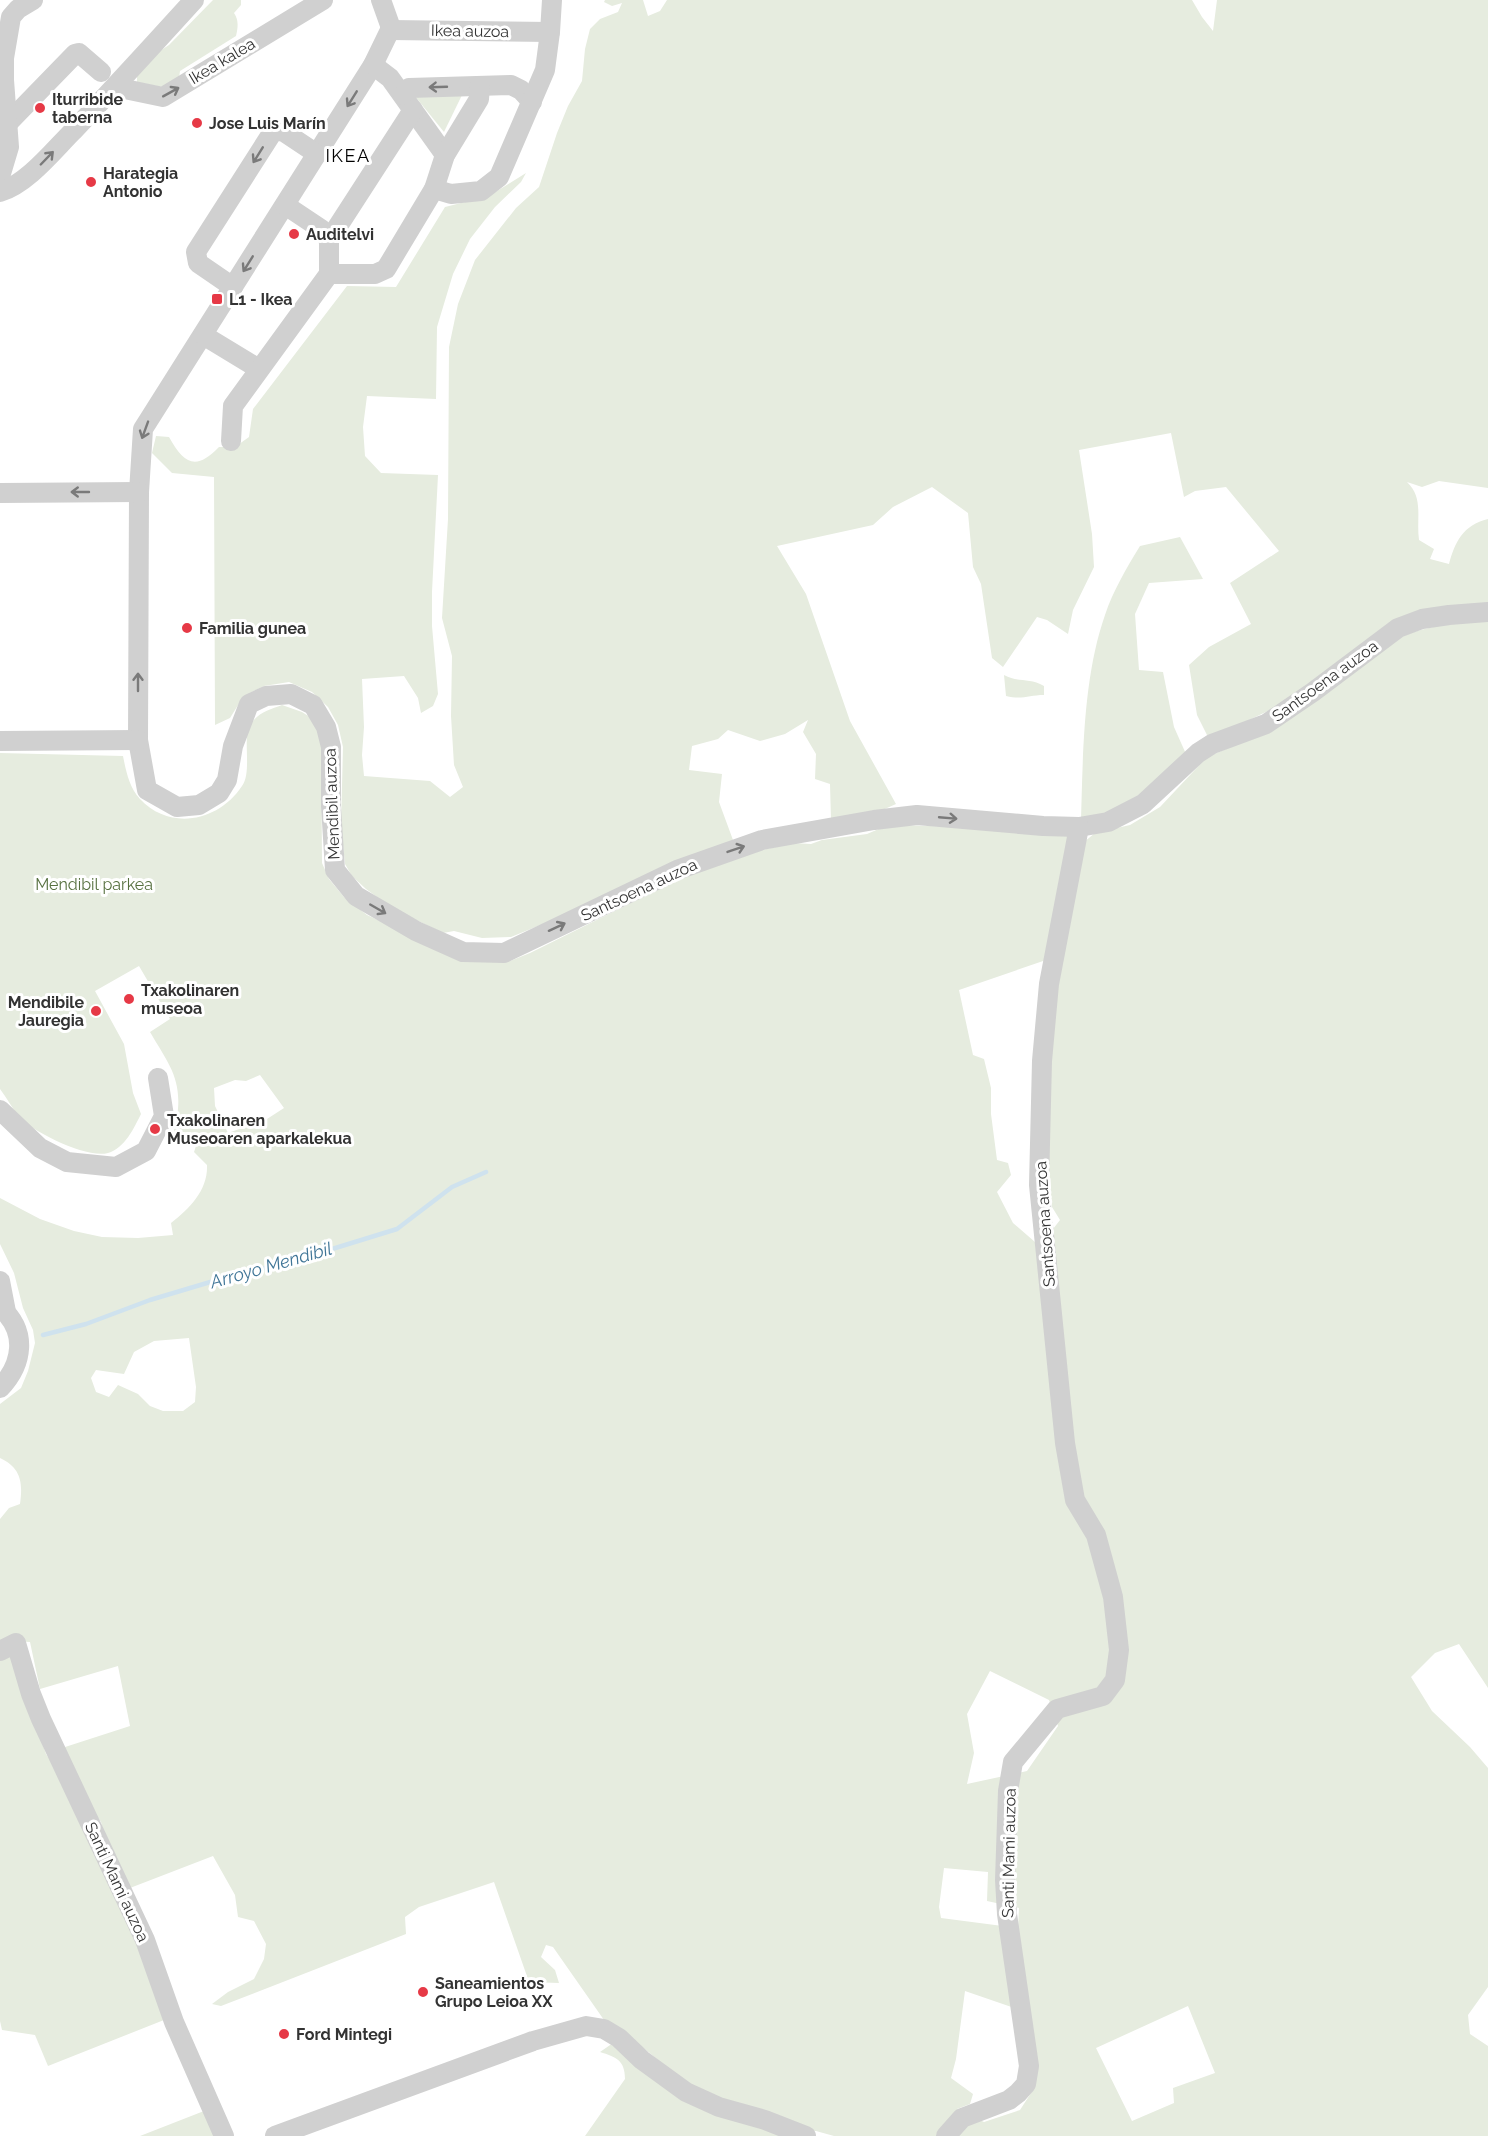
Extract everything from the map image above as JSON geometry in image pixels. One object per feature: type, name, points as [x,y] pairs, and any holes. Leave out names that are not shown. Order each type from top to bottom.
[{"type":"street","points":[[0,192],[9,189],[36,168],[115,87],[194,0]]},
{"type":"street","name":"Ikea kalea","points":[[115,87],[163,97],[323,0]]},
{"type":"street","points":[[0,741],[138,740],[139,492],[143,429],[373,65],[391,28],[381,0]]},
{"type":"street","points":[[435,189],[451,194],[481,191],[499,177],[544,70],[552,0]]},
{"type":"street","points":[[0,177],[9,147],[4,58],[11,17],[17,5]]},
{"type":"street","name":"Ikea auzoa","points":[[390,30],[550,32]]},
{"type":"street","points":[[7,124],[75,54],[80,52],[101,72]]},
{"type":"street","points":[[373,65],[390,78],[445,155]]},
{"type":"street","points":[[231,441],[233,406],[329,274],[329,240],[408,103],[408,88],[511,85],[521,90],[532,102]]},
{"type":"street","points":[[329,274],[375,274],[386,269],[435,189],[445,155],[479,99],[480,86]]},
{"type":"street","points":[[233,287],[198,263],[196,252],[272,133],[281,130],[317,154]]},
{"type":"street","points":[[285,205],[321,229],[329,240]]},
{"type":"street","points":[[203,335],[259,369]]},
{"type":"street","points":[[3,493],[139,492]]},
{"type":"street","name":"Santsoena auzoa","points":[[335,870],[356,896],[416,931],[464,952],[504,952],[677,870],[762,840],[874,820],[917,815],[1079,827],[1108,822],[1143,804],[1198,753],[1212,744],[1266,724],[1398,628],[1422,619],[1488,612]]},
{"type":"street","name":"Mendibil auzoa","points":[[138,740],[147,790],[177,807],[199,805],[219,793],[227,780],[233,746],[249,704],[266,696],[291,694],[313,705],[326,727],[331,747],[331,806],[335,870]]},
{"type":"street","points":[[903,800],[917,815]]},
{"type":"street","name":"Santsoena auzoa","points":[[1065,1443],[1039,1185],[1042,1062],[1049,984],[1079,827]]},
{"type":"street","points":[[0,1110],[40,1148],[67,1162],[116,1167],[146,1151],[164,1116],[158,1078]]},
{"type":"street","points":[[0,1281],[3,1310],[16,1327],[20,1344],[18,1361],[11,1377],[0,1388]]},
{"type":"street","name":"Santi Mami auzoa","points":[[946,2136],[962,2118],[1009,2100],[1026,2084],[1029,2066],[1006,1903],[1008,1791],[1013,1762],[1057,1709],[1102,1696],[1115,1680],[1119,1650],[1113,1597],[1096,1535],[1075,1500],[1065,1443]]},
{"type":"street","name":"Santi Mami auzoa","points":[[0,1651],[16,1643],[38,1711],[145,1940],[174,2022],[225,2136]]},
{"type":"street","points":[[275,2136],[533,2041],[586,2026],[604,2029],[619,2038],[642,2060],[686,2092],[719,2107],[765,2120],[806,2136]]},
{"type":"green space","points":[[213,0],[241,0],[241,5],[234,13],[238,24],[236,36],[180,71],[179,78],[167,88],[137,82],[137,70],[146,60],[169,45]]},
{"type":"green space","points":[[605,0],[643,0],[648,16],[660,11],[667,0],[1192,0],[1213,31],[1217,0],[1488,0],[1488,488],[1439,481],[1422,487],[1407,482],[1416,495],[1419,540],[1434,549],[1430,559],[1449,564],[1457,542],[1466,530],[1488,519],[1488,604],[1458,605],[1278,706],[1220,734],[1208,737],[1197,715],[1189,665],[1209,647],[1251,624],[1230,583],[1279,551],[1226,487],[1195,491],[1184,497],[1171,433],[1079,450],[1092,534],[1094,567],[1073,610],[1068,634],[1047,620],[1037,617],[1003,667],[992,658],[981,584],[973,567],[968,513],[932,487],[893,507],[873,525],[777,546],[806,594],[850,721],[896,804],[878,812],[831,821],[830,784],[815,779],[816,754],[803,732],[808,720],[785,734],[760,741],[728,730],[718,739],[692,746],[689,770],[722,774],[719,802],[733,840],[639,880],[631,888],[511,937],[482,938],[454,931],[443,933],[392,908],[352,876],[345,864],[341,825],[343,747],[338,725],[328,707],[312,692],[289,682],[264,686],[250,693],[240,702],[230,718],[215,725],[214,477],[172,473],[152,453],[156,436],[169,437],[185,458],[197,462],[211,455],[219,447],[235,447],[249,437],[253,409],[347,286],[396,287],[445,207],[489,196],[526,173],[521,182],[495,207],[470,239],[453,274],[437,327],[436,399],[367,396],[363,427],[365,456],[381,473],[438,475],[432,626],[438,694],[433,706],[421,713],[418,698],[404,676],[362,679],[364,776],[430,781],[450,797],[463,787],[454,765],[451,716],[452,656],[442,618],[448,519],[449,347],[458,304],[475,260],[516,208],[539,187],[557,133],[582,81],[585,49],[590,29],[600,19],[618,12],[622,3],[612,6],[604,2]]},
{"type":"green space","points":[[414,95],[462,95],[444,132]]},
{"type":"green space","points":[[1180,537],[1203,579],[1149,583],[1135,614],[1139,670],[1163,672],[1174,727],[1186,754],[1150,791],[1114,811],[1081,820],[1088,690],[1092,664],[1105,615],[1116,589],[1140,546]]},
{"type":"green space","name":"Mendibil parkea","points":[[1488,620],[1488,1688],[1459,1644],[1435,1653],[1411,1677],[1432,1711],[1470,1747],[1488,1768],[1488,1987],[1468,2015],[1470,2034],[1488,2046],[1488,2136],[834,2136],[816,2131],[805,2131],[692,2088],[646,2050],[604,2020],[553,1947],[546,1945],[541,1957],[555,1970],[559,1983],[529,1982],[494,1882],[419,1907],[405,1917],[406,1934],[221,2006],[212,2004],[228,1992],[254,1979],[264,1959],[266,1944],[254,1921],[238,1917],[235,1895],[213,1856],[130,1888],[106,1840],[101,1822],[88,1804],[62,1748],[130,1726],[118,1666],[40,1689],[30,1642],[11,1641],[0,1646],[0,1519],[9,1508],[20,1504],[21,1482],[12,1466],[0,1458],[0,1404],[21,1388],[35,1343],[33,1330],[23,1308],[14,1273],[0,1244],[0,1198],[40,1219],[74,1231],[102,1237],[138,1238],[173,1235],[171,1223],[185,1211],[201,1190],[207,1174],[207,1165],[194,1152],[197,1143],[176,1134],[171,1141],[177,1120],[178,1092],[168,1062],[150,1032],[170,1019],[139,966],[95,991],[124,1044],[133,1093],[141,1114],[128,1137],[119,1147],[108,1153],[99,1154],[74,1148],[48,1137],[19,1117],[0,1089],[0,753],[123,756],[131,784],[140,799],[165,816],[193,818],[220,808],[242,786],[246,773],[247,733],[255,718],[282,705],[302,712],[321,724],[322,863],[329,879],[344,897],[367,915],[397,929],[510,961],[633,902],[679,877],[744,854],[793,843],[811,844],[822,840],[867,834],[881,828],[898,825],[994,828],[1070,836],[1046,960],[959,990],[973,1055],[984,1059],[991,1088],[991,1114],[997,1160],[1008,1163],[1011,1175],[997,1192],[1013,1223],[1035,1242],[1053,1229],[1060,1220],[1052,1207],[1048,1182],[1048,1072],[1057,981],[1084,842],[1095,833],[1130,825],[1160,807],[1207,757],[1231,747],[1396,639],[1430,628]],"holes":[[[260,1075],[284,1108],[267,1119],[228,1133],[215,1106],[214,1088],[235,1080],[246,1081]],[[189,1338],[196,1387],[195,1402],[183,1411],[163,1411],[150,1406],[138,1394],[118,1385],[109,1397],[96,1392],[91,1378],[96,1370],[124,1374],[134,1352],[154,1341]],[[990,1671],[1049,1700],[1058,1726],[1027,1771],[967,1784],[974,1753],[967,1714]],[[944,1868],[988,1872],[987,1901],[1019,1908],[1018,1928],[941,1918],[939,1907]],[[965,1991],[1029,2013],[1033,2090],[1020,2110],[984,2122],[957,2109],[970,2104],[973,2094],[951,2078],[956,2059]],[[1188,2006],[1215,2073],[1173,2088],[1174,2103],[1132,2121],[1096,2048]]]},
{"type":"green space","points":[[1004,675],[1039,683],[1044,686],[1044,695],[1006,696]]},
{"type":"green space","points":[[12,1653],[46,1754],[61,1777],[132,1931],[164,2020],[48,2066],[35,2035],[2,2030],[0,2021],[0,1658]]},
{"type":"green space","points":[[613,2043],[652,2074],[794,2136],[585,2136],[625,2079],[621,2063],[600,2052]]},
{"type":"green space","points":[[204,2111],[215,2136],[140,2136]]},
{"type":"waterway","name":"Arroyo Mendibil","points":[[43,1335],[86,1324],[150,1300],[290,1262],[397,1229],[452,1187],[486,1172]]},
{"type":"place","name":"Iturribide taberna","points":[[40,108]]},
{"type":"place","name":"Jose Luis Marín","points":[[197,123]]},
{"type":"place","name":"Harategia Antonio","points":[[91,182]]},
{"type":"place","name":"Auditelvi","points":[[294,234]]},
{"type":"place","name":"L1 - Ikea","points":[[217,299]]},
{"type":"place","name":"Familia gunea","points":[[187,628]]},
{"type":"place","name":"Txakolinaren museoa","points":[[129,999]]},
{"type":"place","name":"Mendibile Jauregia","points":[[96,1011]]},
{"type":"place","name":"Txakolinaren Museoaren aparkalekua","points":[[155,1129]]},
{"type":"place","name":"Saneamientos Grupo Leioa XX","points":[[423,1992]]},
{"type":"place","name":"Ford Mintegi","points":[[284,2034]]},
{"type":"district","name":"IKEA","points":[[348,155]]}]
